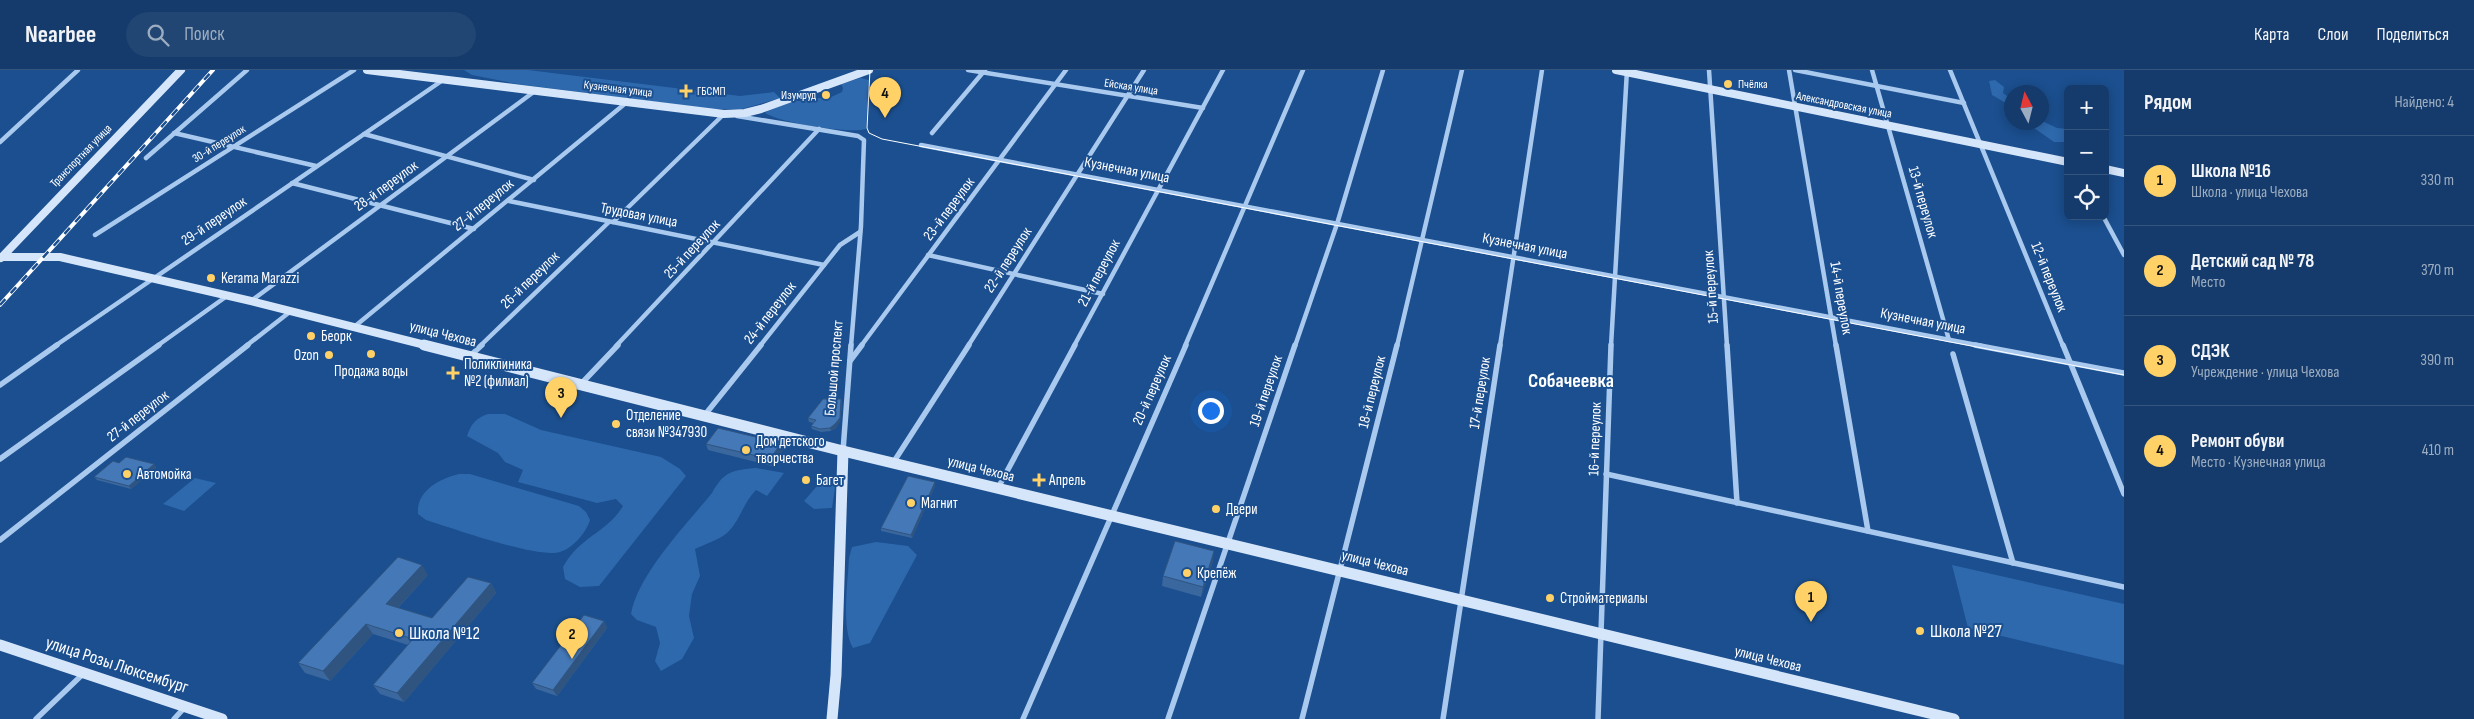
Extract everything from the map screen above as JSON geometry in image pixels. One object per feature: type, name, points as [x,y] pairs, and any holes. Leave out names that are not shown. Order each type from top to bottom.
[{"type":"main road","name":"Транспортная улица","points":[[1,258],[180,70]]},
{"type":"main road","name":"Кузнечная улица","points":[[367,70],[724,114]]},
{"type":"main road","points":[[724,114],[745,113],[761,109],[866,70]]},
{"type":"main road","name":"Александровская улица","points":[[1616,70],[2064,161]]},
{"type":"main road","points":[[2109,170],[2124,173]]},
{"type":"main road","name":"улица Чехова","points":[[1,258],[60,257],[227,295],[843,451],[1954,719]]},
{"type":"main road","name":"Большой проспект","points":[[832,719],[836,675],[843,451]]},
{"type":"main road","name":"улица Розы Люксембург","points":[[0,645],[222,719]]},
{"type":"street","points":[[0,142],[78,70]]},
{"type":"street","points":[[146,158],[247,70]]},
{"type":"street","name":"30-й переулок","points":[[94,235],[354,70]]},
{"type":"street","name":"Ейская улица","points":[[968,70],[984,71],[1203,108]]},
{"type":"street","name":"23-й переулок","points":[[850,360],[1066,70]]},
{"type":"street","name":"22-й переулок","points":[[892,463],[1144,70]]},
{"type":"street","name":"21-й переулок","points":[[998,488],[1223,70]]},
{"type":"street","name":"20-й переулок","points":[[1023,719],[1110,516],[1247,207],[1303,70]]},
{"type":"street","name":"19-й переулок","points":[[1168,719],[1226,543],[1337,224],[1383,70]]},
{"type":"street","name":"18-й переулок","points":[[1302,719],[1341,570],[1462,70]]},
{"type":"street","name":"17-й переулок","points":[[1443,719],[1542,70]]},
{"type":"street","name":"15-й переулок","points":[[1709,70],[1737,503]]},
{"type":"street","name":"14-й переулок","points":[[1789,70],[1868,531]]},
{"type":"street","points":[[1795,70],[1964,103]]},
{"type":"street","name":"13-й переулок","points":[[1872,70],[1949,340]]},
{"type":"street","name":"12-й переулок","points":[[1950,70],[2124,494]]},
{"type":"street","points":[[932,133],[984,71]]},
{"type":"street","name":"16-й переулок","points":[[1598,719],[1614,276],[1627,71]]},
{"type":"street","name":"29-й переулок","points":[[0,385],[152,278],[443,80]]},
{"type":"street","name":"28-й переулок","points":[[251,301],[535,91]]},
{"type":"street","name":"27-й переулок","points":[[354,327],[628,102]]},
{"type":"street","points":[[761,109],[755,116],[762,120]]},
{"type":"street","name":"Кузнечная улица","points":[[724,114],[858,136],[864,140]]},
{"type":"street","name":"26-й переулок","points":[[469,356],[724,114]]},
{"type":"street","name":"25-й переулок","points":[[580,385],[820,129]]},
{"type":"street","points":[[174,133],[316,166]]},
{"type":"street","points":[[364,134],[534,180]]},
{"type":"street","name":"Большой проспект","points":[[843,451],[860,232],[864,140]]},
{"type":"street","name":"Кузнечная улица","points":[[921,145],[2124,373]]},
{"type":"street","points":[[292,183],[474,229]]},
{"type":"street","name":"Трудовая улица","points":[[509,201],[824,265]]},
{"type":"street","points":[[2105,220],[2124,255]]},
{"type":"street","name":"24-й переулок","points":[[704,416],[840,244],[860,232]]},
{"type":"street","points":[[928,255],[1103,294]]},
{"type":"street","points":[[0,459],[227,295]]},
{"type":"street","name":"27-й переулок","points":[[0,540],[292,311]]},
{"type":"street","points":[[1953,354],[2012,563]]},
{"type":"street","points":[[1606,474],[2124,587]]},
{"type":"street","points":[[36,719],[85,673]]},
{"type":"street","points":[[174,719],[186,706]]},
{"type":"shaded area","points":[[464,70],[528,70],[740,96],[774,92],[780,98],[742,109],[711,109],[517,84],[472,75]]},
{"type":"shaded area","points":[[860,78],[869,80],[866,129],[845,130],[815,127],[773,117],[765,113],[768,110],[805,98],[829,98],[842,92],[841,84]]},
{"type":"shaded area","points":[[1995,80],[2004,87],[2004,102],[1992,95],[1989,81]]},
{"type":"shaded area","points":[[2049,124],[2064,129],[2064,142],[2054,142],[2037,130],[2049,130]]},
{"type":"shaded area","points":[[488,414],[505,414],[541,430],[661,457],[680,469],[686,476],[599,586],[580,587],[565,579],[563,567],[577,548],[609,523],[623,506],[616,499],[597,503],[518,482],[523,470],[505,462],[498,453],[467,436],[474,422]]},
{"type":"shaded area","points":[[756,468],[784,473],[767,496],[756,490],[727,533],[695,549],[700,576],[692,594],[689,616],[694,638],[682,659],[661,671],[655,661],[660,643],[656,627],[637,620],[631,614],[635,599],[664,551],[721,480],[735,471]]},
{"type":"shaded area","points":[[459,474],[470,474],[579,506],[586,512],[590,520],[574,544],[560,552],[549,553],[494,542],[426,520],[418,514],[418,506],[421,499],[430,487],[444,479]]},
{"type":"shaded area","points":[[195,478],[216,483],[184,511],[163,504]]},
{"type":"shaded area","points":[[823,479],[836,481],[832,508],[814,509],[804,501]]},
{"type":"shaded area","points":[[876,542],[908,546],[917,555],[870,643],[853,648],[849,639],[846,617],[849,558],[852,547]]},
{"type":"shaded area","points":[[1952,565],[2124,604],[2124,665],[1968,628]]},
{"type":"building","points":[[823,399],[841,399],[840,418],[830,428],[820,429],[811,426],[816,420],[808,418]]},
{"type":"building","points":[[718,428],[781,443],[770,459],[706,444]]},
{"type":"building","name":"Автомойка","points":[[126,457],[154,464],[129,486],[94,477],[113,461],[119,463]]},
{"type":"building","name":"Магнит","points":[[908,476],[935,482],[911,535],[881,528]]},
{"type":"building","name":"Крепёж","points":[[1175,541],[1214,551],[1203,587],[1163,576]]},
{"type":"building","points":[[398,557],[422,565],[386,604],[432,618],[468,577],[491,583],[397,693],[373,685],[413,639],[366,624],[323,671],[298,663]]},
{"type":"building","points":[[584,615],[604,621],[553,690],[532,683]]},
{"type":"tram line","points":[[870,70],[867,128],[869,133],[882,139],[2124,375]]},
{"type":"railway","points":[[0,305],[213,70]]},
{"type":"place","name":"Пчёлка","points":[[1728,84]]},
{"type":"place","name":"ГБСМП","points":[[686,91]]},
{"type":"place","name":"Изумруд","points":[[826,95]]},
{"type":"place","name":"Ремонт обуви","points":[[885,118]]},
{"type":"place","name":"Kerama Marazzi","points":[[211,278]]},
{"type":"place","name":"Беорк","points":[[311,336]]},
{"type":"place","name":"Продажа воды","points":[[371,354]]},
{"type":"place","name":"Ozon","points":[[329,355]]},
{"type":"place","name":"Поликлиника №2 (филиал)","points":[[453,373]]},
{"type":"place","name":"СДЭК","points":[[561,418]]},
{"type":"place","name":"Отделение связи №347930","points":[[616,424]]},
{"type":"place","name":"Дом детского творчества","points":[[746,450]]},
{"type":"place","name":"Автомойка","points":[[127,474]]},
{"type":"place","name":"Багет","points":[[806,480]]},
{"type":"place","name":"Апрель","points":[[1039,480]]},
{"type":"place","name":"Магнит","points":[[911,503]]},
{"type":"place","name":"Двери","points":[[1216,509]]},
{"type":"place","name":"Крепёж","points":[[1187,573]]},
{"type":"place","name":"Стройматериалы","points":[[1550,598]]},
{"type":"place","name":"Школа №16","points":[[1811,622]]},
{"type":"place","name":"Школа №27","points":[[1920,631]]},
{"type":"place","name":"Школа №12","points":[[399,633]]},
{"type":"place","name":"Детский сад № 78","points":[[572,659]]},
{"type":"district","name":"Собачеевка","points":[[1571,381]]}]
